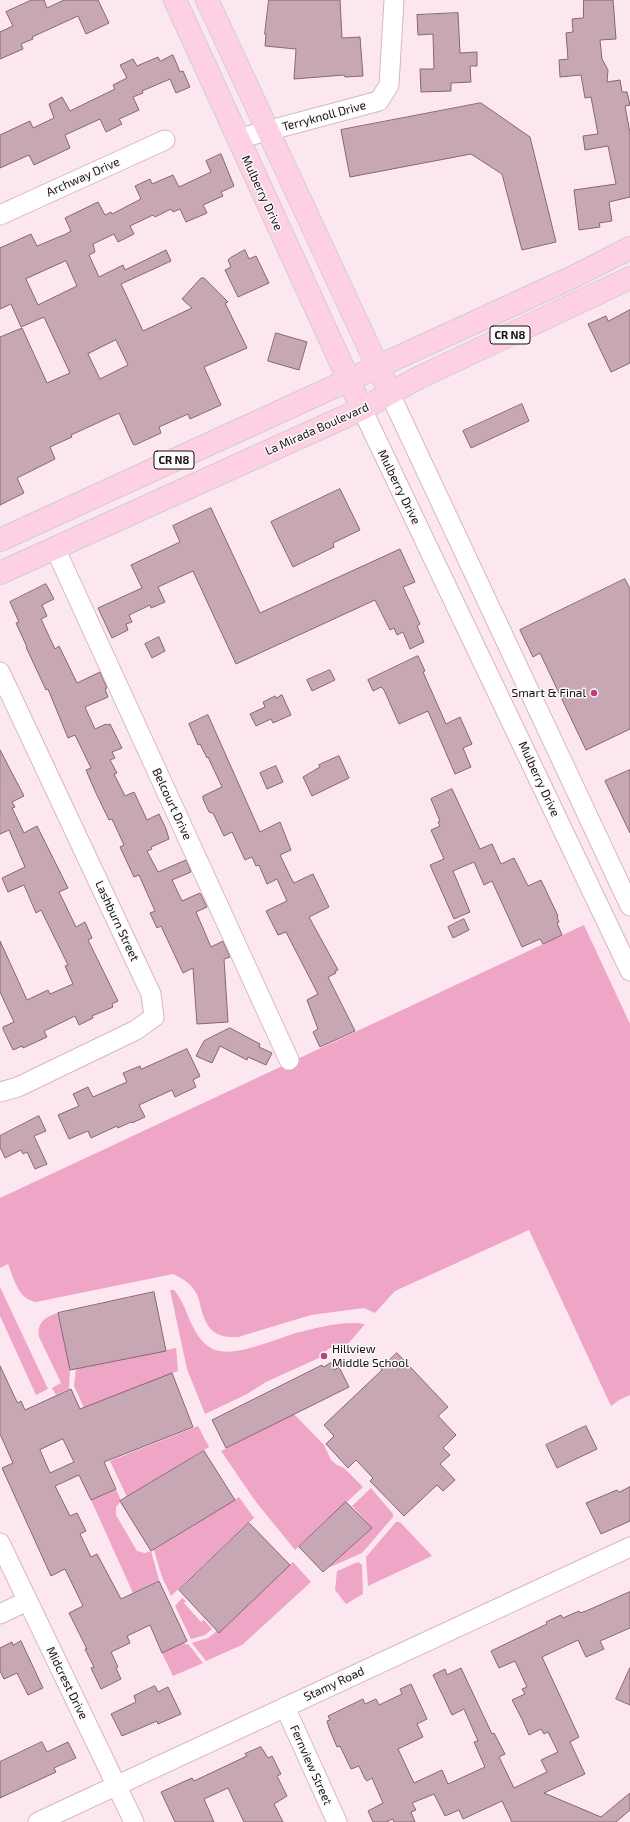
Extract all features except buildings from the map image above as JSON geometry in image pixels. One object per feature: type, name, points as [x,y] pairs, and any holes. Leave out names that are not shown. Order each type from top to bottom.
[{"type":"main road","name":"Mulberry Drive","points":[[174,0],[347,380],[362,409]]},
{"type":"main road","points":[[207,0],[390,394]]},
{"type":"main road","name":"CR N8","points":[[0,540],[378,367],[598,265],[630,248]]},
{"type":"main road","name":"La Mirada Boulevard","points":[[0,573],[362,409],[418,378],[630,278]]},
{"type":"street","name":"Terryknoll Drive","points":[[237,139],[378,101],[389,85],[394,0]]},
{"type":"street","name":"Archway Drive","points":[[0,215],[165,140]]},
{"type":"street","points":[[390,394],[630,906]]},
{"type":"street","name":"Mulberry Drive","points":[[362,409],[630,971]]},
{"type":"street","name":"Belcourt Drive","points":[[55,548],[289,1060]]},
{"type":"street","name":"Lashburn Street","points":[[0,672],[151,994],[154,1017],[136,1030],[18,1087],[0,1092]]},
{"type":"street","name":"Midcrest Drive","points":[[0,1543],[134,1822]]},
{"type":"street","name":"Stamy Road","points":[[38,1822],[630,1547]]},
{"type":"street","points":[[0,1614],[27,1601]]},
{"type":"street","name":"Fernview Street","points":[[285,1707],[337,1822]]},
{"type":"shaded area","points":[[584,925],[630,1024],[630,1395],[611,1406],[529,1230],[395,1291],[375,1313],[364,1308],[311,1315],[238,1337],[219,1335],[211,1329],[204,1319],[195,1291],[186,1281],[173,1274],[36,1302],[25,1297],[21,1293],[8,1264],[0,1268],[0,1198]]},
{"type":"shaded area","points":[[0,1287],[48,1389],[36,1395],[0,1316]]},
{"type":"shaded area","points":[[170,1290],[174,1290],[179,1297],[198,1336],[211,1348],[220,1351],[230,1352],[241,1350],[265,1344],[296,1333],[330,1325],[348,1323],[365,1324],[342,1351],[331,1348],[328,1349],[321,1357],[266,1382],[247,1394],[205,1414],[187,1369]]},
{"type":"shaded area","points":[[58,1313],[70,1370],[69,1389],[56,1395],[52,1388],[61,1383],[39,1337],[39,1327],[46,1318]]},
{"type":"shaded area","points":[[176,1348],[178,1371],[84,1408],[74,1386],[76,1369]]},
{"type":"shaded area","points":[[294,1414],[324,1445],[331,1460],[344,1468],[363,1487],[295,1550],[256,1502],[221,1451]]},
{"type":"shaded area","points":[[198,1426],[209,1447],[127,1497],[110,1461]]},
{"type":"shaded area","points":[[371,1488],[393,1514],[393,1517],[362,1553],[328,1568],[372,1528],[352,1506]]},
{"type":"shaded area","points":[[116,1489],[121,1501],[116,1507],[116,1515],[137,1551],[145,1553],[151,1551],[159,1580],[133,1593],[91,1500]]},
{"type":"shaded area","points":[[239,1497],[254,1518],[171,1596],[162,1577],[154,1550]]},
{"type":"shaded area","points":[[396,1522],[400,1522],[432,1556],[368,1586],[366,1557]]},
{"type":"shaded area","points":[[293,1562],[311,1582],[242,1645],[206,1661],[192,1643],[208,1638],[217,1631],[219,1633]]},
{"type":"shaded area","points":[[358,1562],[362,1565],[363,1594],[346,1604],[335,1590],[337,1571]]},
{"type":"shaded area","points":[[182,1598],[186,1601],[184,1603],[201,1622],[204,1620],[212,1629],[205,1635],[191,1639],[175,1606]]},
{"type":"shaded area","points":[[184,1642],[186,1645],[188,1644],[203,1663],[173,1676],[162,1653]]},
{"type":"place","name":"Smart & Final","points":[[594,693]]},
{"type":"place","name":"Hillview Middle School","points":[[324,1356]]}]
